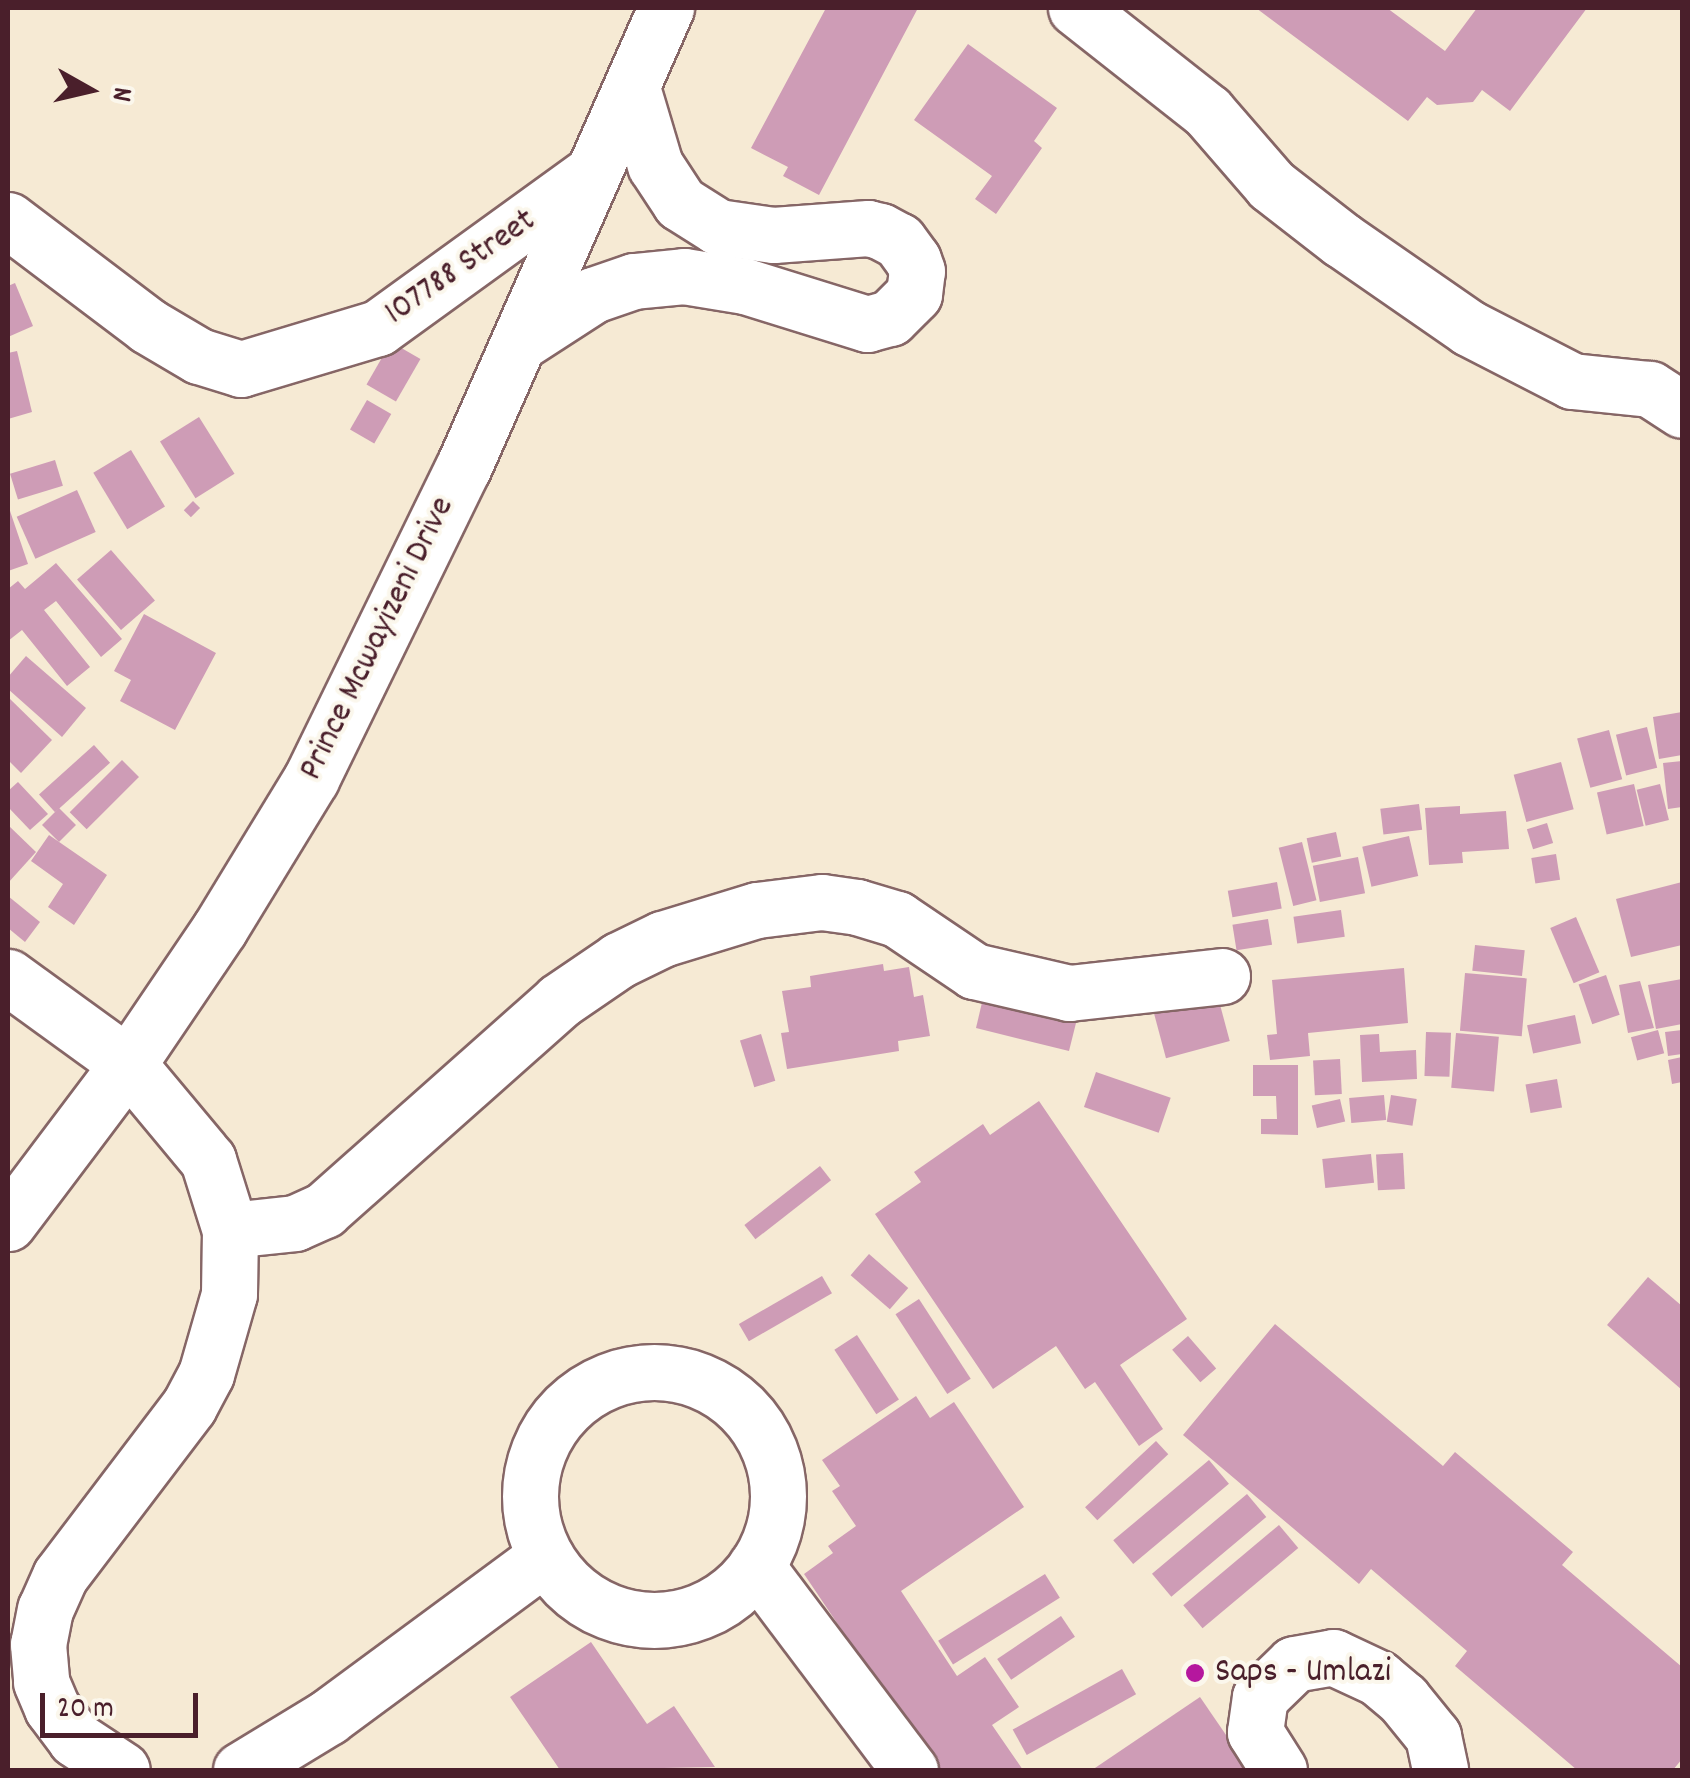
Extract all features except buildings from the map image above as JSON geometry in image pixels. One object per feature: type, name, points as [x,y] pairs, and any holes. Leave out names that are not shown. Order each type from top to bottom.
[{"type":"street","name":"Prince Mcwayizeni Drive","points":[[8,1224],[128,1064],[220,928],[311,779],[398,605],[519,343],[666,8]]},
{"type":"street","points":[[1076,8],[1207,112],[1271,185],[1342,240],[1469,328],[1572,381],[1650,390],[1682,410]]},
{"type":"street","points":[[519,343],[593,295],[634,280],[684,276],[745,286],[867,324],[890,318],[914,294],[918,271],[913,260],[898,241],[880,231],[847,228],[773,235],[718,227],[680,203],[655,165],[632,88]]},
{"type":"street","name":"107788 Street","points":[[8,220],[106,298],[158,332],[199,356],[241,369],[378,328],[594,172]]},
{"type":"street","points":[[230,1230],[295,1222],[324,1210],[559,1002],[619,960],[662,938],[758,910],[822,902],[857,907],[897,919],[974,971],[1069,993],[1222,976]]},
{"type":"street","points":[[8,978],[128,1064],[208,1160],[230,1230],[229,1294],[206,1374],[189,1406],[60,1576],[45,1610],[38,1644],[41,1682],[52,1708],[74,1739],[122,1770]]},
{"type":"street","points":[[636,1372],[677,1373],[714,1386],[746,1412],[768,1446],[778,1487],[775,1515],[756,1566],[714,1603],[689,1616],[648,1621],[595,1604],[572,1589],[545,1557],[532,1519],[530,1478],[543,1440],[566,1408],[598,1384],[636,1372]]},
{"type":"street","points":[[241,1770],[328,1717],[545,1557]]},
{"type":"street","points":[[756,1566],[910,1770]]},
{"type":"street","points":[[1280,1770],[1254,1732],[1260,1697],[1281,1672],[1294,1664],[1332,1658],[1378,1678],[1403,1699],[1433,1736],[1440,1770]]},
{"type":"place","name":"Saps - Umlazi","points":[[1195,1673]]}]
